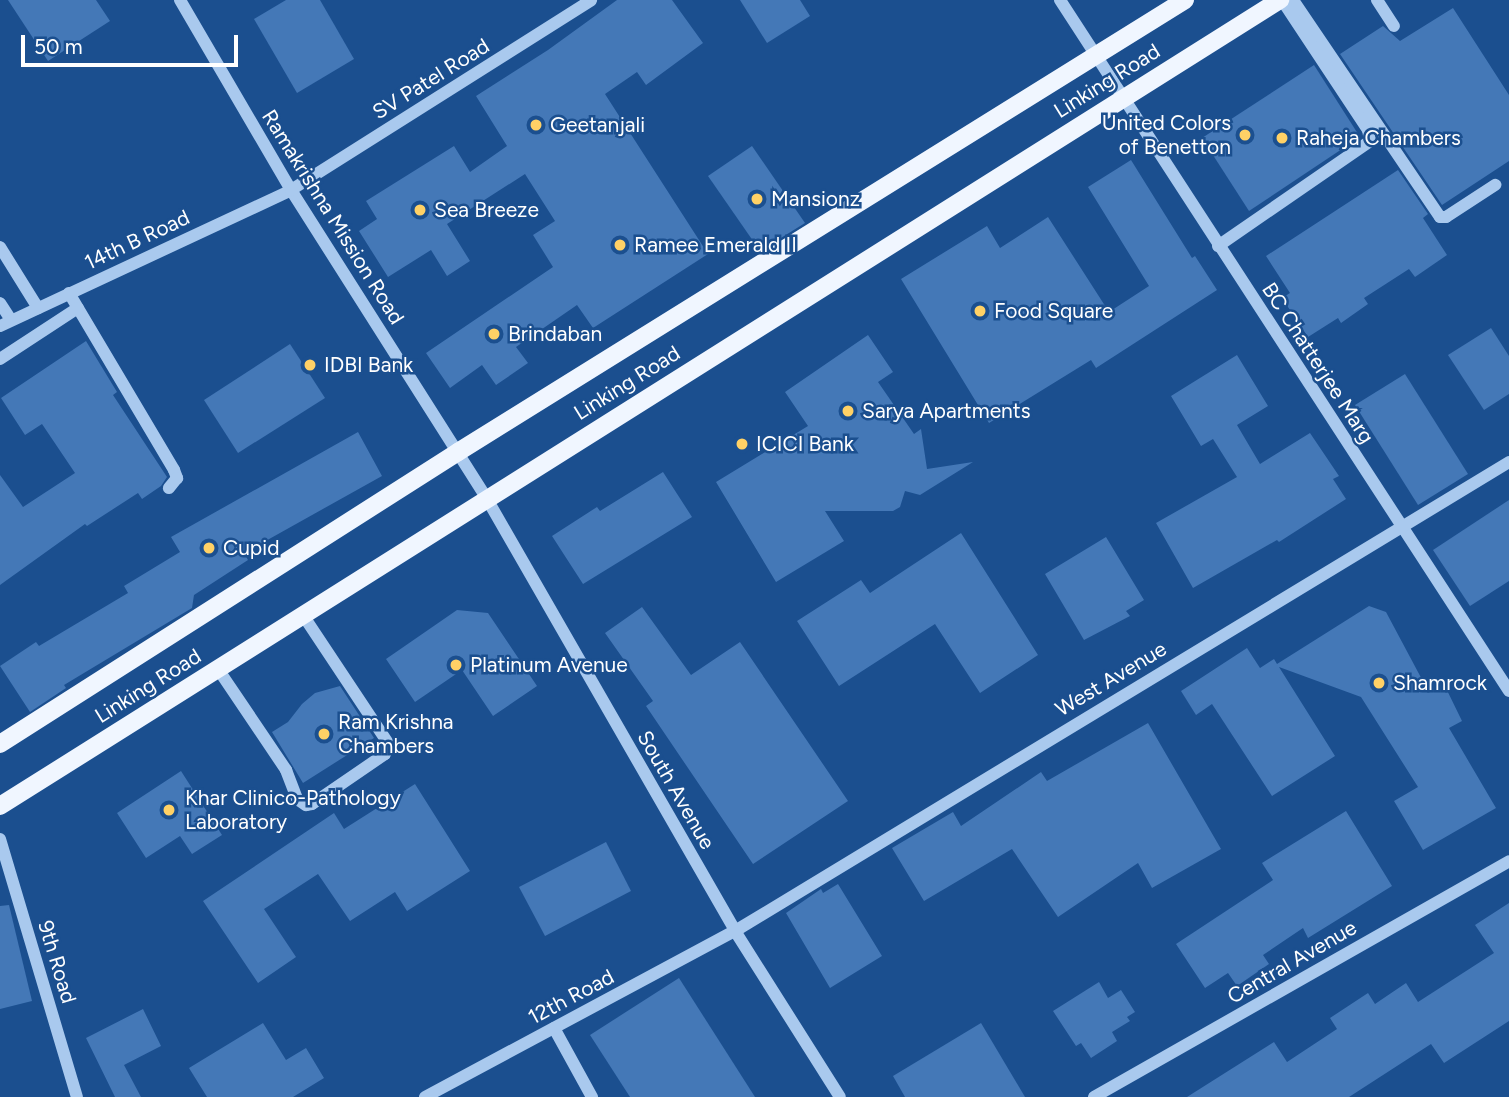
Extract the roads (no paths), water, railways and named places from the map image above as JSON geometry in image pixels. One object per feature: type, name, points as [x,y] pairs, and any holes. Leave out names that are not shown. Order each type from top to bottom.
[{"type":"main road","name":"Linking Road","points":[[0,744],[458,452],[1185,0]]},
{"type":"main road","name":"Linking Road","points":[[0,806],[1281,0]]},
{"type":"street","name":"Ramakrishna Mission Road","points":[[180,0],[291,190],[487,499]]},
{"type":"street","name":"SV Patel Road","points":[[291,190],[591,0]]},
{"type":"street","name":"BC Chatterjee Marg","points":[[1060,0],[1509,691]]},
{"type":"street","points":[[1218,246],[1370,141],[1368,130],[1281,0]]},
{"type":"street","points":[[1293,0],[1436,214],[1447,217],[1495,185]]},
{"type":"street","points":[[1377,0],[1394,26]]},
{"type":"street","name":"14th B Road","points":[[6,323],[291,190]]},
{"type":"street","points":[[1,251],[38,308]]},
{"type":"street","points":[[69,293],[174,470],[177,478],[169,488]]},
{"type":"street","points":[[0,303],[6,323]]},
{"type":"street","points":[[0,359],[78,308]]},
{"type":"street","name":"West Avenue","points":[[735,931],[1509,462]]},
{"type":"street","name":"South Avenue","points":[[487,499],[735,931],[840,1097]]},
{"type":"street","points":[[218,669],[286,770],[297,799],[306,805],[312,804],[385,754],[388,744],[303,615]]},
{"type":"street","name":"9th Road","points":[[0,839],[77,1097]]},
{"type":"street","name":"Central Avenue","points":[[1094,1097],[1509,861]]},
{"type":"street","name":"12th Road","points":[[425,1097],[735,931]]},
{"type":"street","points":[[554,1028],[592,1097]]},
{"type":"place","name":"Geetanjali","points":[[536,125]]},
{"type":"place","name":"United Colors of Benetton","points":[[1245,135]]},
{"type":"place","name":"Raheja Chambers","points":[[1282,138]]},
{"type":"place","name":"Mansionz","points":[[757,199]]},
{"type":"place","name":"Sea Breeze","points":[[420,210]]},
{"type":"place","name":"Ramee Emerald II","points":[[620,245]]},
{"type":"place","name":"Food Square","points":[[980,311]]},
{"type":"place","name":"Brindaban","points":[[494,334]]},
{"type":"place","name":"IDBI Bank","points":[[310,365]]},
{"type":"place","name":"Sarya Apartments","points":[[848,411]]},
{"type":"place","name":"ICICI Bank","points":[[742,444]]},
{"type":"place","name":"Cupid","points":[[209,548]]},
{"type":"place","name":"Platinum Avenue","points":[[456,665]]},
{"type":"place","name":"Shamrock","points":[[1379,683]]},
{"type":"place","name":"Ram Krishna Chambers","points":[[324,734]]},
{"type":"place","name":"Khar Clinico-Pathology Laboratory","points":[[169,810]]}]
